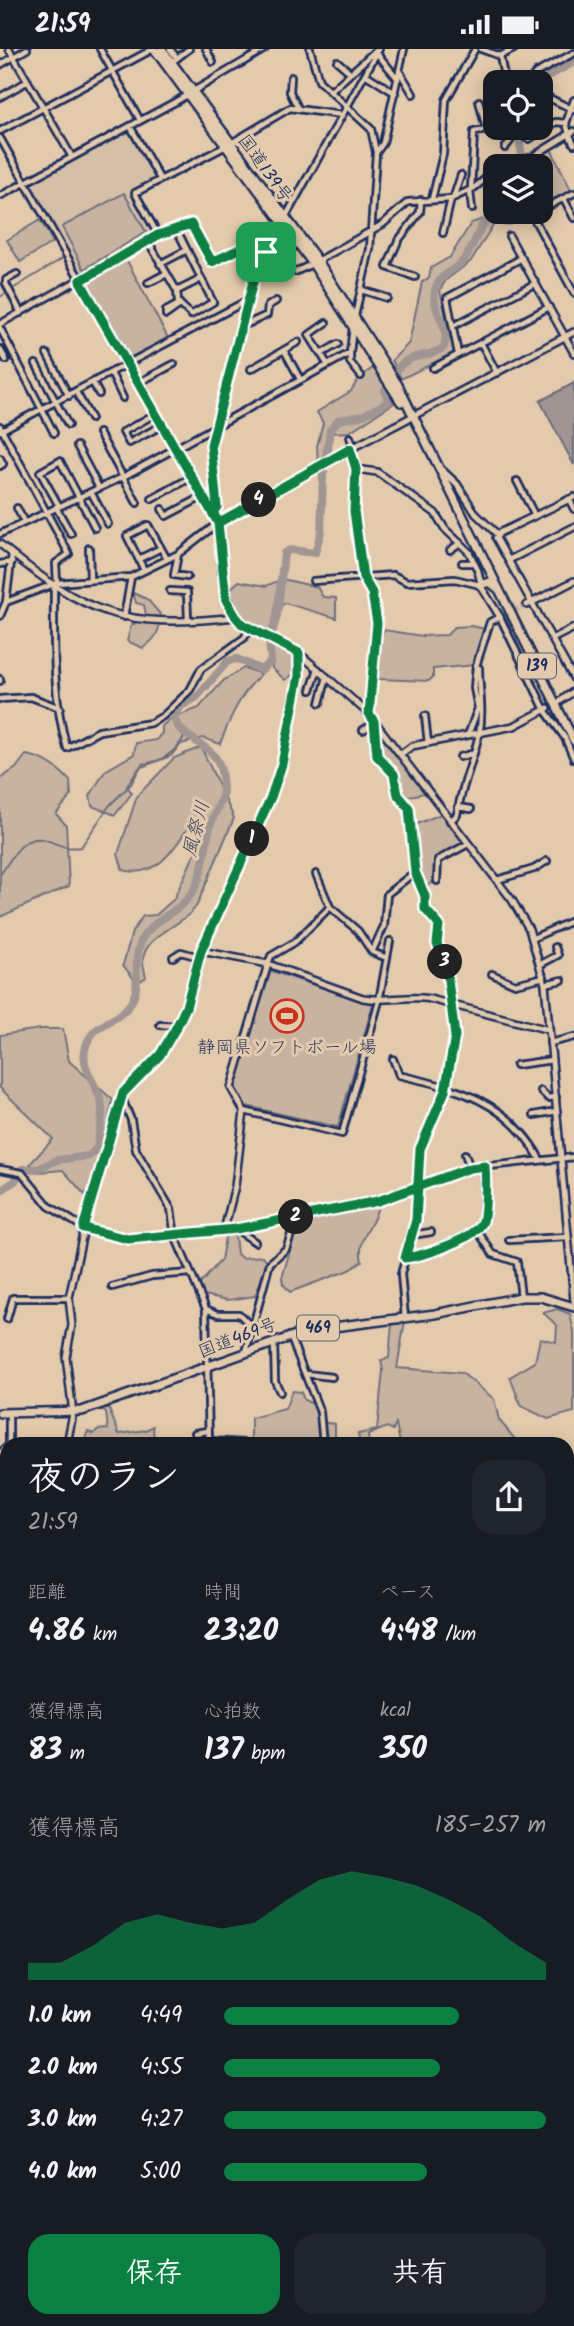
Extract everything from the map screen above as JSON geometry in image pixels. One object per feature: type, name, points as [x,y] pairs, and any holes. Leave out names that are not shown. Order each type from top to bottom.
[{"type":"highway","name":"国道139号","points":[[153,49],[191,92],[355,317],[398,385],[412,417]]},
{"type":"highway","name":"国道139号","points":[[162,49],[174,60],[191,92]]},
{"type":"highway","name":"国道139号","points":[[316,262],[353,326],[412,417],[479,546]]},
{"type":"highway","name":"139","points":[[479,546],[574,741]]},
{"type":"highway","points":[[480,585],[493,583],[500,591]]},
{"type":"highway","name":"国道469号","points":[[0,1413],[72,1413],[94,1408],[274,1341],[334,1325],[405,1318],[522,1297],[541,1297],[574,1307]]},
{"type":"street","points":[[9,49],[72,157]]},
{"type":"street","points":[[0,65],[27,49]]},
{"type":"street","points":[[100,49],[140,121]]},
{"type":"street","points":[[0,131],[42,106],[153,49]]},
{"type":"street","points":[[170,49],[174,60],[189,49]]},
{"type":"street","points":[[205,49],[213,62]]},
{"type":"street","points":[[0,197],[265,49]]},
{"type":"street","points":[[310,49],[319,81],[371,129],[376,153],[371,232],[355,317]]},
{"type":"street","points":[[376,153],[383,143],[404,49]]},
{"type":"street","points":[[431,199],[443,155],[446,100],[475,49]]},
{"type":"street","points":[[481,49],[500,56],[514,49]]},
{"type":"street","points":[[331,91],[369,54],[378,51]]},
{"type":"street","points":[[378,51],[398,80]]},
{"type":"street","points":[[213,511],[217,507],[211,445],[256,270],[378,51]]},
{"type":"street","points":[[542,70],[574,53]]},
{"type":"street","points":[[500,56],[503,70]]},
{"type":"street","points":[[337,61],[351,73]]},
{"type":"street","points":[[400,72],[413,94]]},
{"type":"street","points":[[365,74],[395,93]]},
{"type":"street","points":[[292,77],[290,92],[298,108]]},
{"type":"street","points":[[0,97],[28,81]]},
{"type":"street","points":[[566,123],[574,100]]},
{"type":"street","points":[[479,101],[483,117]]},
{"type":"street","points":[[553,101],[572,111]]},
{"type":"street","points":[[158,235],[135,193],[230,144],[290,109],[342,115]]},
{"type":"street","points":[[553,123],[566,123]]},
{"type":"street","points":[[566,123],[574,144]]},
{"type":"street","points":[[130,126],[160,179]]},
{"type":"street","points":[[472,209],[474,132],[483,130]]},
{"type":"street","points":[[536,154],[572,133]]},
{"type":"street","points":[[0,138],[161,426],[213,511],[218,523],[226,600],[236,617],[250,629],[274,638],[299,653],[369,714],[496,880],[533,938],[544,980],[574,1301]]},
{"type":"street","points":[[505,148],[511,140]]},
{"type":"street","points":[[443,233],[461,175]]},
{"type":"street","points":[[295,272],[371,232],[408,202],[452,198],[471,190],[483,180]]},
{"type":"street","points":[[553,204],[574,193]]},
{"type":"street","points":[[564,199],[574,218]]},
{"type":"street","points":[[415,277],[387,267],[398,241],[420,212],[421,200]]},
{"type":"street","points":[[54,433],[0,326],[158,235],[176,228],[191,224],[212,262],[248,245],[266,252]]},
{"type":"street","points":[[537,224],[574,293]]},
{"type":"street","points":[[148,241],[177,291],[180,305],[191,315],[213,302],[176,228]]},
{"type":"street","points":[[509,236],[574,353]]},
{"type":"street","points":[[159,264],[187,250]]},
{"type":"street","points":[[458,354],[447,298],[522,258]]},
{"type":"street","points":[[17,274],[6,280],[6,284],[21,313]]},
{"type":"street","points":[[177,291],[201,279]]},
{"type":"street","points":[[453,326],[536,283]]},
{"type":"street","points":[[362,290],[387,298]]},
{"type":"street","points":[[250,299],[56,403],[1,429],[69,554],[56,563],[54,585],[54,668],[61,708],[61,729],[67,748],[99,731],[151,723],[190,690],[201,669],[244,638],[250,629]]},
{"type":"street","points":[[242,326],[267,315],[268,306],[276,300]]},
{"type":"street","points":[[433,368],[549,307]]},
{"type":"street","points":[[326,323],[309,335],[328,365]]},
{"type":"street","points":[[353,326],[350,362],[361,376]]},
{"type":"street","points":[[6,602],[54,585],[131,577],[178,554],[218,523],[321,465],[574,332]]},
{"type":"street","points":[[251,369],[298,342]]},
{"type":"street","points":[[481,343],[497,373]]},
{"type":"street","points":[[321,354],[338,344]]},
{"type":"street","points":[[0,349],[6,360]]},
{"type":"street","points":[[284,350],[300,380]]},
{"type":"street","points":[[0,534],[122,477],[349,353]]},
{"type":"street","points":[[47,354],[69,395]]},
{"type":"street","points":[[36,364],[68,425]]},
{"type":"street","points":[[138,383],[174,364]]},
{"type":"street","points":[[111,373],[123,398]]},
{"type":"street","points":[[93,383],[99,394]]},
{"type":"street","points":[[76,392],[91,419]]},
{"type":"street","points":[[155,414],[123,432],[129,443],[161,426]]},
{"type":"street","points":[[99,433],[137,503]]},
{"type":"street","points":[[350,437],[356,469],[354,511],[363,577],[372,593],[377,623],[369,714]]},
{"type":"street","points":[[77,446],[99,488]]},
{"type":"street","points":[[0,459],[3,464],[0,465]]},
{"type":"street","points":[[71,534],[40,472],[60,461],[95,528]]},
{"type":"street","points":[[440,468],[457,484],[476,514],[498,535],[529,603],[574,679]]},
{"type":"street","points":[[356,469],[377,472],[435,513],[445,529],[460,543],[474,563],[480,585],[500,617],[574,759]]},
{"type":"street","points":[[152,499],[192,477]]},
{"type":"street","points":[[517,481],[536,516]]},
{"type":"street","points":[[91,492],[108,524]]},
{"type":"street","points":[[162,509],[166,516],[204,496]]},
{"type":"street","points":[[498,535],[571,498],[574,509]]},
{"type":"street","points":[[17,508],[24,522]]},
{"type":"street","points":[[144,570],[127,536],[148,525],[167,559]]},
{"type":"street","points":[[509,560],[574,527]]},
{"type":"street","points":[[450,550],[460,543]]},
{"type":"street","points":[[0,544],[54,585],[101,611],[145,622],[236,617]]},
{"type":"street","points":[[479,546],[488,571],[486,579],[480,585]]},
{"type":"street","points":[[89,548],[90,580]]},
{"type":"street","points":[[139,559],[161,548]]},
{"type":"street","points":[[0,616],[6,602],[12,554]]},
{"type":"street","points":[[178,554],[174,575],[187,577]]},
{"type":"street","points":[[0,564],[12,562]]},
{"type":"street","points":[[462,563],[474,563]]},
{"type":"street","points":[[313,581],[393,575],[407,582],[425,583],[455,579],[480,585]]},
{"type":"street","points":[[124,617],[131,577]]},
{"type":"street","points":[[529,603],[574,580]]},
{"type":"street","points":[[170,591],[187,592],[188,620]]},
{"type":"street","points":[[0,593],[7,593]]},
{"type":"street","points":[[468,735],[478,709],[474,688],[479,657],[490,622],[500,617]]},
{"type":"street","points":[[552,639],[574,628]]},
{"type":"street","points":[[68,1437],[72,1413],[66,1357],[72,1325],[69,1298],[83,1228],[121,1097],[160,1055],[177,1026],[186,1007],[200,954],[271,797],[282,764],[294,701],[299,653]]},
{"type":"street","points":[[450,821],[457,815],[471,754],[479,734],[482,708],[479,657]]},
{"type":"street","points":[[311,690],[318,669]]},
{"type":"street","points":[[320,703],[327,677]]},
{"type":"street","points":[[559,702],[574,691]]},
{"type":"street","points":[[0,699],[31,697],[61,708]]},
{"type":"street","points":[[401,754],[412,746],[514,726],[547,709]]},
{"type":"street","points":[[425,716],[428,743]]},
{"type":"street","points":[[363,730],[374,722]]},
{"type":"street","points":[[374,722],[377,756],[394,774],[398,795],[409,808],[415,872],[425,896],[425,909],[439,925],[437,944],[446,964],[455,1036],[446,1086],[420,1149],[412,1235],[401,1274],[405,1318]]},
{"type":"street","points":[[460,757],[471,754]]},
{"type":"street","points":[[458,807],[471,809]]},
{"type":"street","points":[[437,881],[438,860],[468,844]]},
{"type":"street","points":[[496,880],[534,869],[547,861]]},
{"type":"street","points":[[372,952],[384,926],[387,894],[415,872]]},
{"type":"street","points":[[316,874],[330,907],[358,932],[372,952],[387,958]]},
{"type":"street","points":[[224,1230],[235,1186],[244,1111],[231,1088],[268,964],[271,956],[295,942],[330,907]]},
{"type":"street","points":[[533,938],[574,920]]},
{"type":"street","points":[[244,1111],[342,1134],[379,1001],[390,940]]},
{"type":"street","points":[[555,947],[562,962]]},
{"type":"street","points":[[173,957],[181,952],[268,964],[320,985],[379,1001],[413,996],[549,1030]]},
{"type":"street","points":[[541,964],[558,955]]},
{"type":"street","points":[[492,974],[515,984],[562,980]]},
{"type":"street","points":[[160,1024],[177,1026]]},
{"type":"street","points":[[550,1043],[574,1037]]},
{"type":"street","points":[[393,1059],[399,1075],[446,1086],[500,1109],[530,1142],[540,1159]]},
{"type":"street","points":[[516,1065],[552,1060]]},
{"type":"street","points":[[541,1091],[548,1098],[555,1097]]},
{"type":"street","points":[[121,1097],[131,1120],[136,1150],[171,1209],[175,1236],[206,1310],[208,1437]]},
{"type":"street","points":[[534,1115],[557,1111]]},
{"type":"street","points":[[465,1154],[470,1168]]},
{"type":"street","points":[[0,1169],[22,1173],[49,1206],[83,1228],[119,1239],[236,1229],[378,1201],[470,1168],[574,1157]]},
{"type":"street","points":[[405,1258],[440,1249],[477,1230],[483,1220],[485,1166]]},
{"type":"street","points":[[246,1352],[270,1263],[286,1249],[297,1217]]},
{"type":"street","points":[[236,1229],[255,1242]]},
{"type":"street","points":[[477,1230],[493,1254],[517,1262],[522,1297]]},
{"type":"street","points":[[412,1235],[431,1232]]},
{"type":"street","points":[[509,1240],[568,1237]]},
{"type":"street","points":[[112,1287],[152,1276],[191,1273]]},
{"type":"street","points":[[7,1319],[13,1298],[69,1298]]},
{"type":"street","points":[[206,1310],[218,1314],[239,1314],[252,1326]]},
{"type":"street","points":[[289,1336],[320,1412],[322,1437]]},
{"type":"street","points":[[274,1341],[275,1381],[279,1392]]},
{"type":"street","points":[[306,1374],[332,1377]]},
{"type":"street","points":[[8,1437],[9,1413]]},
{"type":"street","points":[[195,1433],[207,1431]]},
{"type":"shaded area","points":[[126,129],[154,178],[129,192],[151,234],[79,274],[29,182]]},
{"type":"shaded area","points":[[551,149],[572,192],[553,202],[553,154],[544,154]]},
{"type":"shaded area","points":[[124,193],[146,232],[84,269],[62,227]]},
{"type":"shaded area","points":[[483,219],[483,224],[493,225],[471,261],[446,280],[440,290],[454,353],[401,379],[392,360],[409,343],[422,282],[429,278],[431,268],[450,257],[471,223]]},
{"type":"shaded area","points":[[40,220],[53,242],[20,262],[7,240]]},
{"type":"shaded area","points":[[125,257],[169,340],[129,360],[84,282]]},
{"type":"shaded area","points":[[374,367],[394,403],[349,432],[332,433],[330,458],[318,464],[317,446],[323,423],[317,412],[351,391],[359,378]]},
{"type":"shaded area","points":[[574,383],[574,465],[540,401]]},
{"type":"shaded area","points":[[282,579],[317,587],[323,597],[336,598],[336,618],[285,603],[277,609],[272,632],[293,651],[297,672],[285,680],[272,668],[269,645],[239,614],[229,590],[239,581],[266,586]]},
{"type":"shaded area","points":[[133,593],[147,599],[160,614],[157,634],[143,648],[127,641],[131,626],[146,615],[144,605],[136,603]]},
{"type":"shaded area","points":[[454,627],[486,629],[475,665],[433,669],[433,677],[429,681],[378,679],[376,654],[384,630],[422,636],[447,635]]},
{"type":"shaded area","points":[[244,668],[261,674],[241,698],[220,744],[203,738],[181,744],[171,756],[139,768],[127,786],[132,793],[115,815],[92,806],[90,796],[105,771],[134,754],[136,743],[156,740],[162,733],[162,726],[170,719],[199,708],[224,680]]},
{"type":"shaded area","points":[[379,730],[425,793],[404,797],[396,773],[378,755]]},
{"type":"shaded area","points":[[201,747],[234,818],[197,905],[151,943],[143,960],[146,977],[137,983],[123,965],[132,932],[143,916],[156,915],[174,899],[207,827],[190,825],[163,860],[145,870],[123,870],[118,854],[137,796],[174,758]]},
{"type":"shaded area","points":[[26,755],[50,764],[70,781],[71,796],[56,814],[66,825],[69,886],[0,917],[0,779],[16,768]]},
{"type":"shaded area","points":[[441,814],[464,843],[437,858],[435,882],[423,887],[417,871],[412,826]]},
{"type":"shaded area","points":[[271,971],[373,1004],[338,1127],[246,1106],[233,1086]]},
{"type":"shaded area","points":[[40,1029],[63,1029],[69,1061],[113,1100],[95,1178],[85,1195],[63,1170],[39,1172],[30,1164],[53,1139],[0,1088],[0,1035]]},
{"type":"shaded area","points":[[378,1205],[362,1245],[362,1261],[349,1270],[290,1292],[283,1284],[282,1278],[299,1219]]},
{"type":"shaded area","points":[[226,1232],[235,1236],[237,1254],[242,1258],[263,1256],[268,1262],[255,1296],[228,1300],[204,1295],[199,1285],[221,1260]]},
{"type":"shaded area","points":[[557,1309],[570,1314],[574,1332],[574,1412],[548,1419],[521,1406],[510,1377],[535,1362],[540,1338],[556,1342],[557,1325],[543,1313]]},
{"type":"shaded area","points":[[405,1321],[397,1368],[462,1373],[494,1399],[499,1420],[513,1437],[399,1437],[396,1424],[393,1430],[387,1427],[368,1437],[359,1437],[358,1434],[377,1430],[383,1370],[381,1361],[389,1358],[392,1323]]},
{"type":"shaded area","points":[[292,1391],[301,1392],[304,1400],[313,1404],[319,1422],[335,1424],[335,1437],[251,1437],[251,1418],[285,1409]]},
{"type":"shaded area","points":[[108,1407],[119,1434],[146,1430],[153,1426],[154,1437],[86,1437],[88,1431],[94,1434],[97,1430],[108,1429],[106,1413],[100,1409]]},
{"type":"waterway","name":"風祭川","points":[[553,74],[574,62]]},
{"type":"waterway","name":"風祭川","points":[[519,140],[522,154]]},
{"type":"waterway","points":[[0,144],[21,182]]},
{"type":"waterway","points":[[23,186],[76,281]]},
{"type":"waterway","name":"風祭川","points":[[397,370],[412,358],[443,348],[445,334],[434,297],[435,290],[443,277],[465,259],[483,224]]},
{"type":"waterway","points":[[11,290],[63,258]]},
{"type":"waterway","points":[[0,297],[8,292]]},
{"type":"waterway","name":"風祭川","points":[[0,1191],[15,1181],[22,1169],[38,1169],[57,1160],[89,1156],[97,1148],[102,1106],[86,1067],[86,1046],[94,1032],[125,1010],[134,997],[137,956],[146,932],[184,903],[194,890],[201,873],[210,827],[223,792],[221,771],[213,754],[184,732],[174,718],[181,706],[197,697],[228,661],[237,659],[261,670],[271,661],[269,642],[277,616],[284,553],[290,550],[315,553],[321,532],[323,476],[330,430],[338,420],[364,415],[388,402],[385,391]]},
{"type":"waterway","points":[[0,875],[19,848],[32,840],[40,839],[61,846],[81,847],[109,806],[131,784],[142,764],[168,755],[185,735]]},
{"type":"tunnel","points":[[500,617],[527,605]]},
{"type":"place","name":"静岡県ソフトボール場","points":[[287,1016]]},
{"type":"route","points":[[266,252],[248,245],[212,262],[191,224],[158,235],[80,281],[218,523],[350,449],[354,460],[354,511],[363,577],[372,593],[377,623],[369,714],[374,721],[377,756],[394,774],[398,795],[409,808],[415,872],[425,896],[425,909],[439,925],[437,944],[446,964],[447,989],[454,1016],[455,1036],[445,1091],[420,1149],[419,1163],[418,1188],[416,1220],[405,1258],[440,1249],[477,1230],[483,1220],[485,1166],[470,1168],[418,1188],[378,1201],[236,1229],[119,1239],[83,1228],[123,1093],[160,1055],[177,1026],[186,1007],[201,951],[271,797],[282,764],[299,676],[299,653],[242,624],[226,600],[218,523],[213,511],[217,507],[211,445],[256,270],[266,252]]}]
